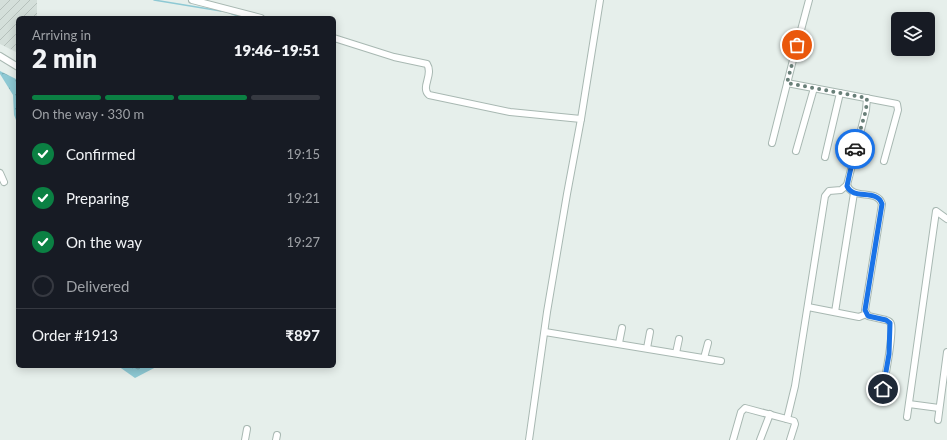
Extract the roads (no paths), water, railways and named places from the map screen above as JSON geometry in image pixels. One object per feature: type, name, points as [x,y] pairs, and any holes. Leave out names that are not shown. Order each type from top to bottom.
[{"type":"street","points":[[192,0],[253,16]]},
{"type":"street","points":[[529,440],[544,332],[567,194],[582,119],[600,0]]},
{"type":"street","points":[[772,143],[809,0]]},
{"type":"street","points":[[336,39],[394,57],[427,64],[430,72],[425,89],[426,93],[429,95],[510,112],[582,119]]},
{"type":"street","points":[[0,56],[16,67]]},
{"type":"street","points":[[787,83],[897,104],[898,110],[884,161]]},
{"type":"street","points":[[796,151],[814,88]]},
{"type":"street","points":[[825,157],[840,93]]},
{"type":"street","points":[[787,418],[795,386],[825,196],[829,191],[840,190],[847,186],[866,110],[867,98]]},
{"type":"street","points":[[0,173],[4,182]]},
{"type":"street","points":[[847,186],[849,190],[854,193],[877,196],[882,204],[865,310],[866,314]]},
{"type":"street","points":[[835,312],[854,193]]},
{"type":"street","points":[[907,417],[936,211],[947,219]]},
{"type":"street","points":[[808,307],[859,317],[866,314]]},
{"type":"street","points":[[866,314],[868,316],[886,320],[890,323],[889,354],[883,389]]},
{"type":"street","points":[[619,343],[622,328]]},
{"type":"street","points":[[544,332],[619,343],[721,361]]},
{"type":"street","points":[[647,348],[650,332]]},
{"type":"street","points":[[676,353],[679,339]]},
{"type":"street","points":[[704,358],[708,343]]},
{"type":"street","points":[[938,420],[947,352]]},
{"type":"street","points":[[909,404],[940,408]]},
{"type":"street","points":[[732,440],[741,412],[745,408],[794,421],[795,424],[790,440]]},
{"type":"street","points":[[760,440],[770,414]]},
{"type":"street","points":[[245,440],[247,429]]},
{"type":"water","points":[[0,71],[16,79],[16,120],[14,115],[13,95],[0,74]]},
{"type":"water","points":[[121,368],[154,368],[135,378]]},
{"type":"waterway","points":[[154,0],[221,11]]},
{"type":"waterway","points":[[230,13],[238,16]]}]
